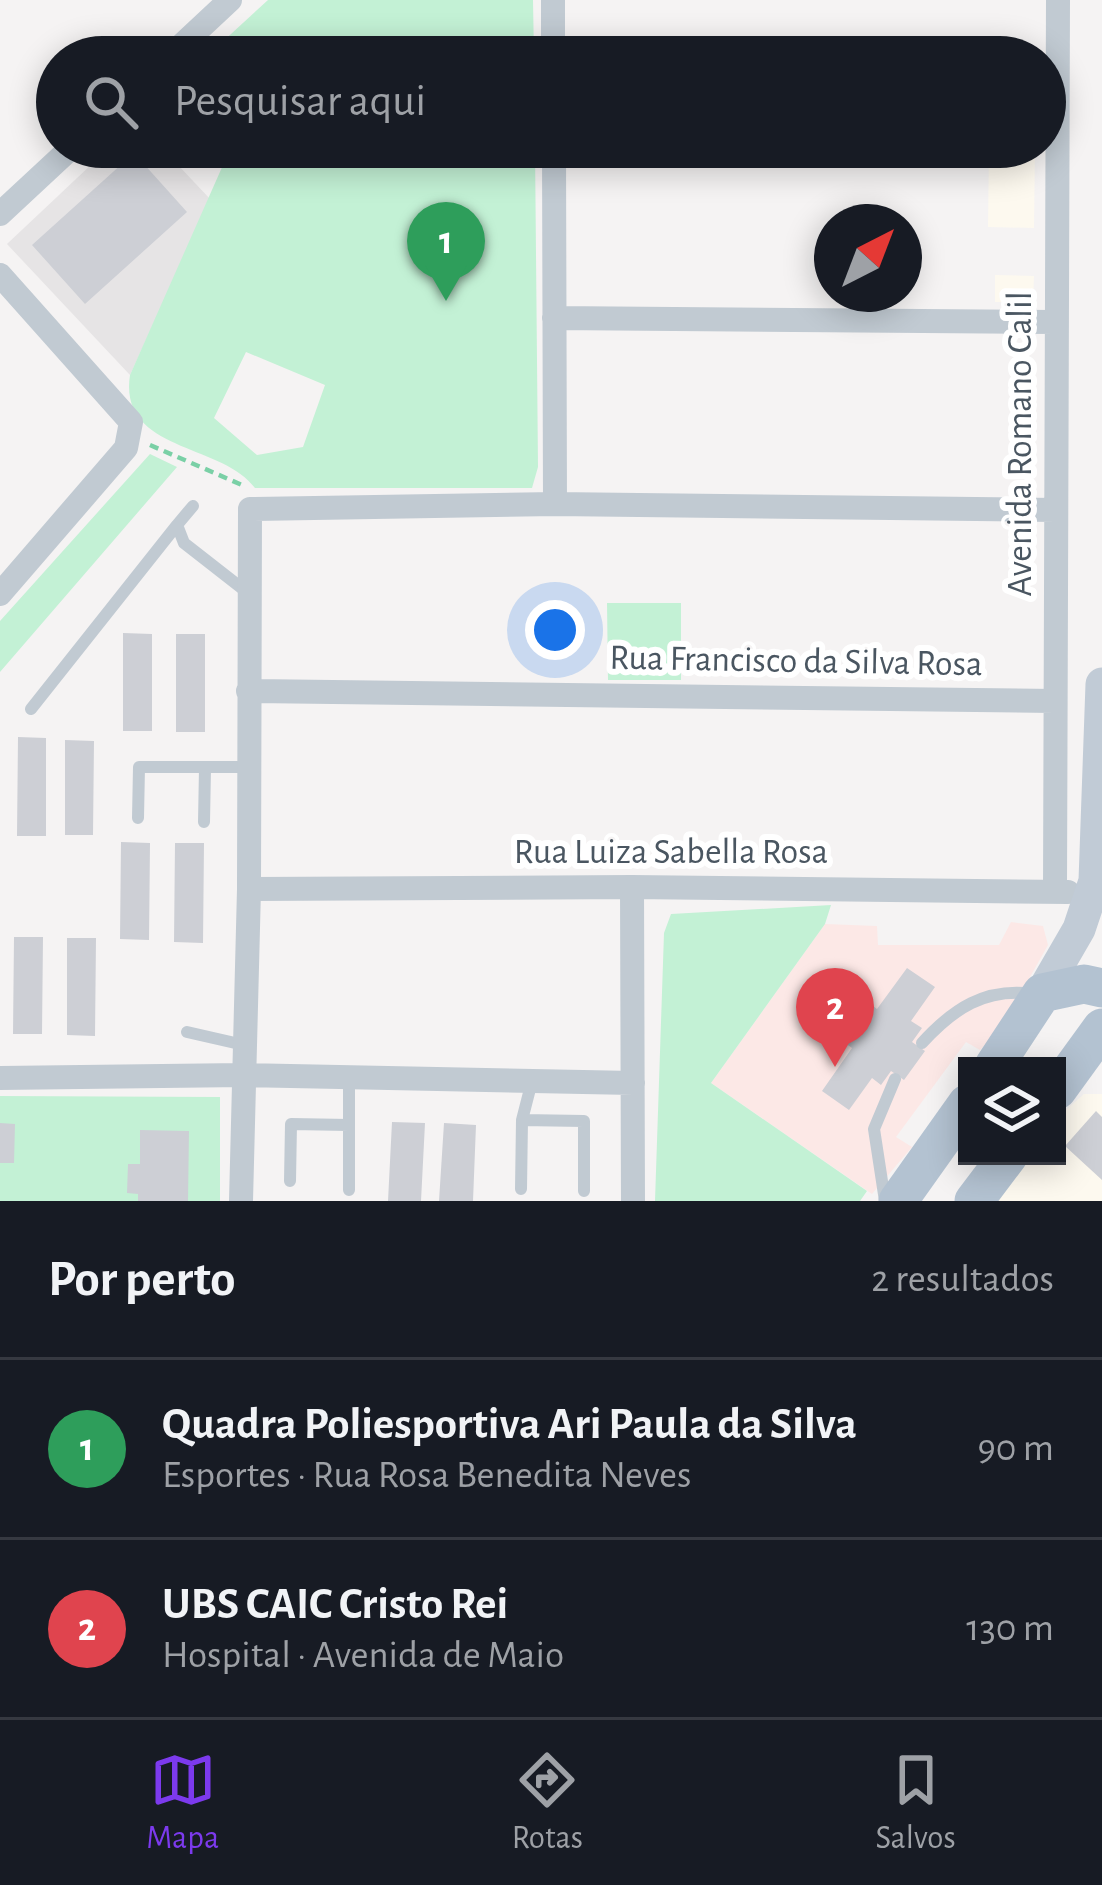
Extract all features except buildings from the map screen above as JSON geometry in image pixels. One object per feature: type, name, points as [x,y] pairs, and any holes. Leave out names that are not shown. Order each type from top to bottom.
[{"type":"main road","points":[[1000,1057],[1041,994],[1089,905],[1101,815],[1102,684]]},
{"type":"main road","points":[[1041,994],[1084,985],[1102,988]]},
{"type":"main road","points":[[1066,1079],[1099,1040]]},
{"type":"main road","points":[[898,1201],[958,1117]]},
{"type":"main road","points":[[974,1201],[1001,1165]]},
{"type":"street","points":[[191,36],[230,0]]},
{"type":"street","points":[[553,0],[554,36]]},
{"type":"street","name":"Avenida Romano Calil","points":[[1056,36],[1058,0]]},
{"type":"street","points":[[0,214],[49,168]]},
{"type":"street","points":[[554,168],[555,504]]},
{"type":"street","name":"Avenida Romano Calil","points":[[1052,168],[1054,888]]},
{"type":"street","points":[[0,275],[131,422],[126,448],[0,594]]},
{"type":"street","points":[[554,318],[1056,322]]},
{"type":"street","points":[[241,1201],[254,509],[555,504],[1055,510]]},
{"type":"street","name":"Rua Francisco da Silva Rosa","points":[[248,691],[1054,701]]},
{"type":"street","points":[[632,886],[633,1201]]},
{"type":"street","name":"Rua Luiza Sabella Rosa","points":[[249,890],[1054,888],[1089,905]]},
{"type":"street","points":[[0,1078],[243,1075],[633,1083]]},
{"type":"lane","points":[[31,709],[193,506]]},
{"type":"lane","points":[[177,525],[184,544],[249,594]]},
{"type":"lane","points":[[138,818],[139,767],[248,767]]},
{"type":"lane","points":[[204,822],[206,768]]},
{"type":"lane","points":[[922,1043],[942,1022],[984,995],[1041,994]]},
{"type":"lane","points":[[187,1032],[244,1045]]},
{"type":"lane","points":[[349,1078],[350,1190]]},
{"type":"lane","points":[[885,1201],[874,1129],[895,1079]]},
{"type":"lane","points":[[521,1189],[522,1120],[532,1081]]},
{"type":"lane","points":[[522,1120],[584,1121],[584,1191]]},
{"type":"lane","points":[[290,1180],[290,1124],[349,1125]]},
{"type":"path","points":[[126,448],[155,445],[193,468],[236,480],[254,509]]},
{"type":"shaded area","points":[[88,168],[181,168],[210,199],[130,375],[7,244]]},
{"type":"shaded area","points":[[989,168],[1035,168],[1034,228],[988,227]]},
{"type":"shaded area","points":[[995,275],[1034,276],[1033,302],[995,302]]},
{"type":"shaded area","points":[[1011,922],[1043,926],[1048,945],[1002,1027],[980,1050],[966,1042],[896,1137],[912,1147],[872,1194],[711,1083],[825,924],[877,926],[878,945],[999,945]]},
{"type":"shaded area","points":[[1084,1094],[1102,1094],[1102,1201],[993,1201],[1020,1165],[1066,1165],[1066,1110]]},
{"type":"green space","points":[[268,0],[533,0],[534,36],[229,36]]},
{"type":"green space","points":[[222,168],[535,168],[538,467],[532,488],[255,488],[240,473],[156,433],[140,419],[131,400],[130,375]],"holes":[[[246,352],[325,385],[303,447],[257,455],[214,418]]]},
{"type":"green space","points":[[150,454],[177,467],[0,672],[0,621]]},
{"type":"green space","points":[[607,603],[681,603],[681,680],[608,680]]},
{"type":"green space","points":[[831,905],[825,924],[711,1083],[867,1191],[860,1201],[655,1201],[664,933],[671,914]]},
{"type":"green space","points":[[0,1096],[220,1097],[220,1201],[0,1201]]},
{"type":"place","name":"Quadra Poliesportiva Ari Paula da Silva","points":[[446,301]]},
{"type":"place","name":"UBS CAIC Cristo Rei","points":[[835,1067]]}]
